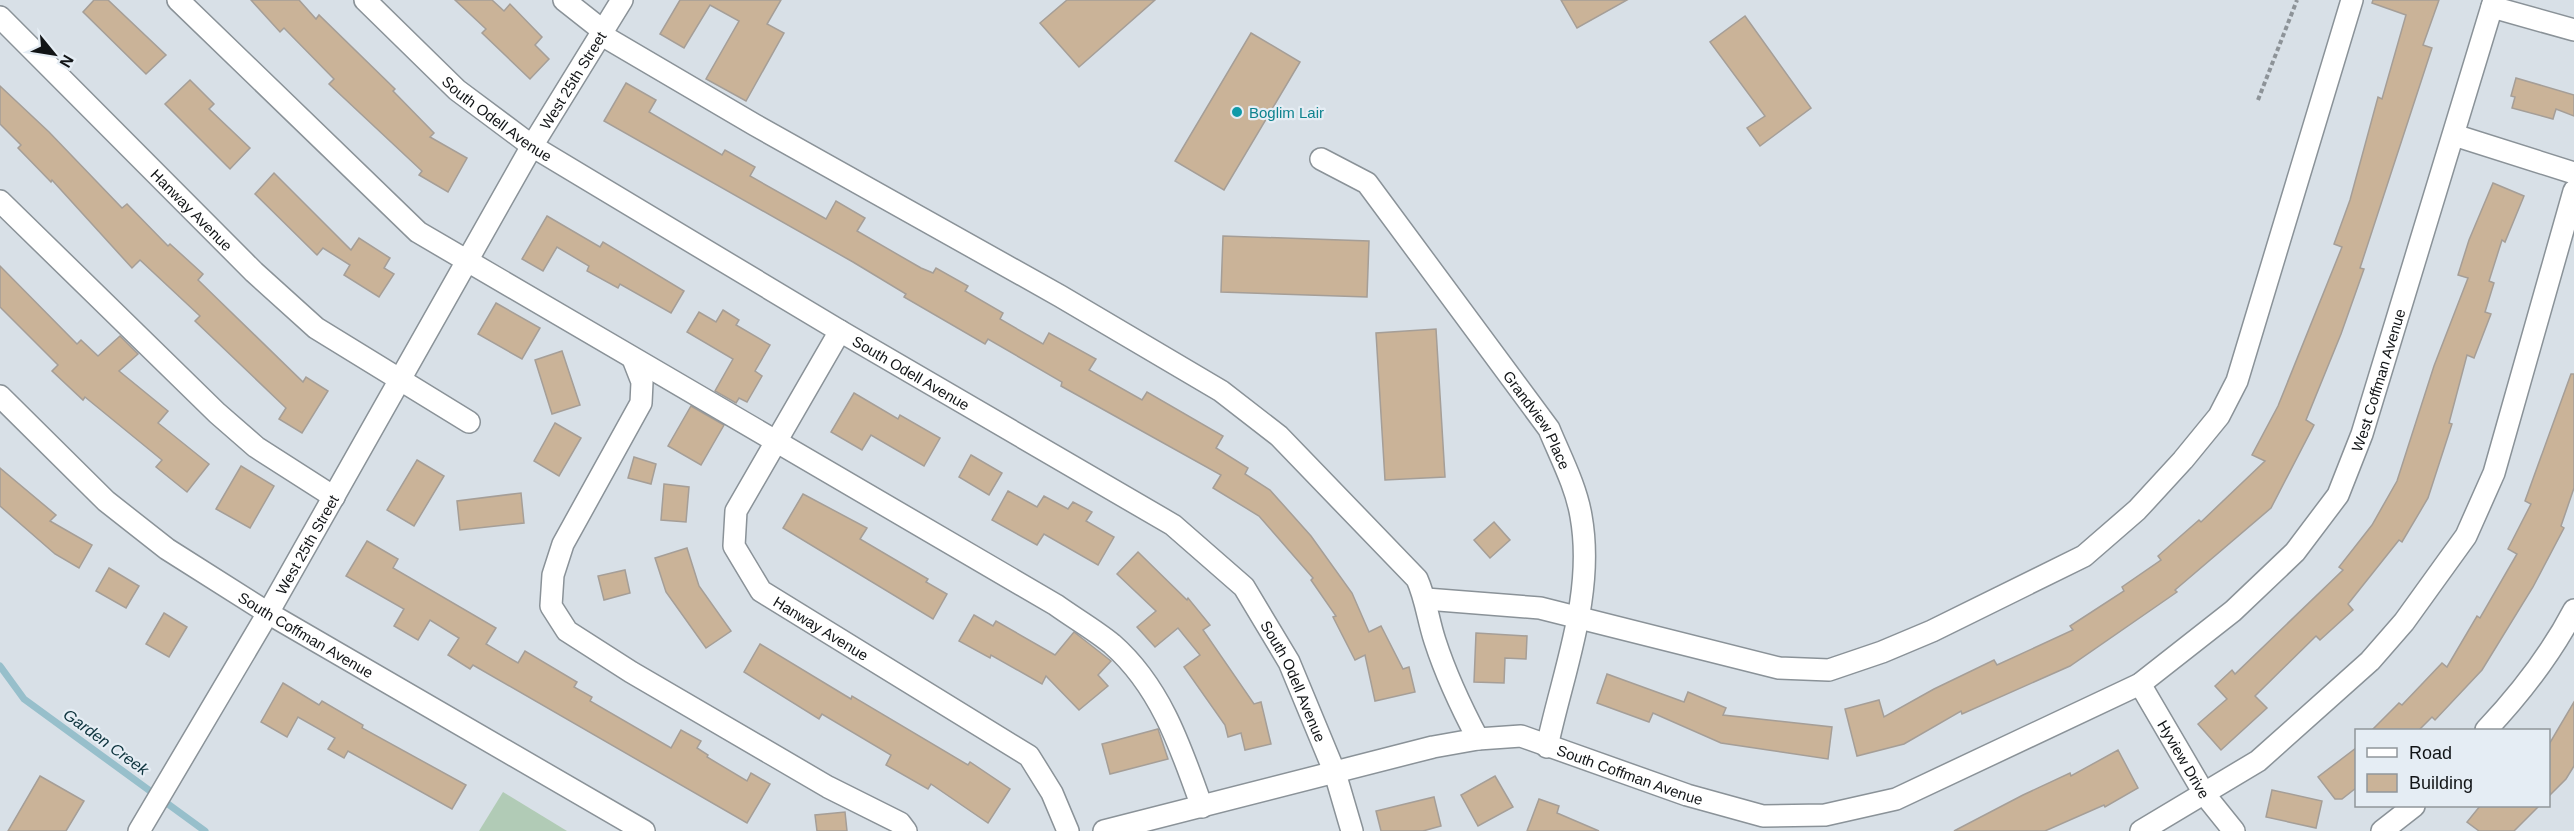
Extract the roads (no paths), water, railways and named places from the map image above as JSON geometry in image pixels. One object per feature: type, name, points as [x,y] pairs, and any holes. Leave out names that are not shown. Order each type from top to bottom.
[{"type":"street","points":[[178,0],[418,232],[1056,605],[1113,645],[1149,686],[1174,728],[1202,807]]},
{"type":"street","name":"South Odell Avenue","points":[[365,0],[457,90],[532,146],[840,331],[1173,525],[1244,587],[1289,662],[1335,773],[1352,831]]},
{"type":"street","points":[[564,0],[601,32],[755,125],[1060,296],[1221,391],[1279,436],[1417,579],[1426,599],[1434,639],[1457,699],[1478,739]]},
{"type":"street","name":"West 25th Street","points":[[140,829],[268,613],[532,146],[622,0]]},
{"type":"street","points":[[1426,599],[1540,608],[1779,668],[1829,670],[1882,652],[1932,631],[2084,556],[2137,510],[2183,460],[2219,416],[2237,381],[2352,0]]},
{"type":"street","points":[[2493,4],[2574,30]]},
{"type":"street","name":"West Coffman Avenue","points":[[2140,684],[2233,611],[2288,559],[2338,495],[2362,434],[2493,4]]},
{"type":"street","name":"Hanway Avenue","points":[[0,17],[254,272],[316,328],[400,381]]},
{"type":"street","points":[[2454,135],[2574,173]]},
{"type":"street","name":"Grandview Place","points":[[1321,159],[1367,183],[1549,429],[1581,514],[1585,555],[1579,619],[1547,747]]},
{"type":"street","points":[[2141,831],[2259,761],[2370,661],[2404,622],[2466,536],[2494,473],[2574,191]]},
{"type":"street","points":[[0,201],[217,413],[256,447],[334,497]]},
{"type":"street","name":"Hanway Avenue","points":[[840,331],[736,511],[734,546],[761,591],[1029,756],[1052,793],[1068,831]]},
{"type":"street","points":[[633,359],[642,382],[641,403],[563,544],[553,575],[551,606],[567,631],[631,672],[828,787],[900,823],[906,831]]},
{"type":"street","points":[[400,381],[469,422]]},
{"type":"street","name":"South Coffman Avenue","points":[[0,396],[106,501],[167,549],[268,613],[644,831]]},
{"type":"street","points":[[2487,729],[2530,682],[2557,643],[2574,610]]},
{"type":"street","name":"South Coffman Avenue","points":[[1104,831],[1434,747],[1478,739],[1521,736],[1687,795],[1763,816],[1825,815],[1896,799],[2140,684]]},
{"type":"street","name":"Hyview Drive","points":[[2140,684],[2205,795],[2234,831]]},
{"type":"street","points":[[2382,831],[2413,807]]},
{"type":"waterway","name":"Garden Creek","points":[[0,666],[24,699],[205,831]]},
{"type":"place","name":"Boglim Lair","points":[[1237,112]]}]
